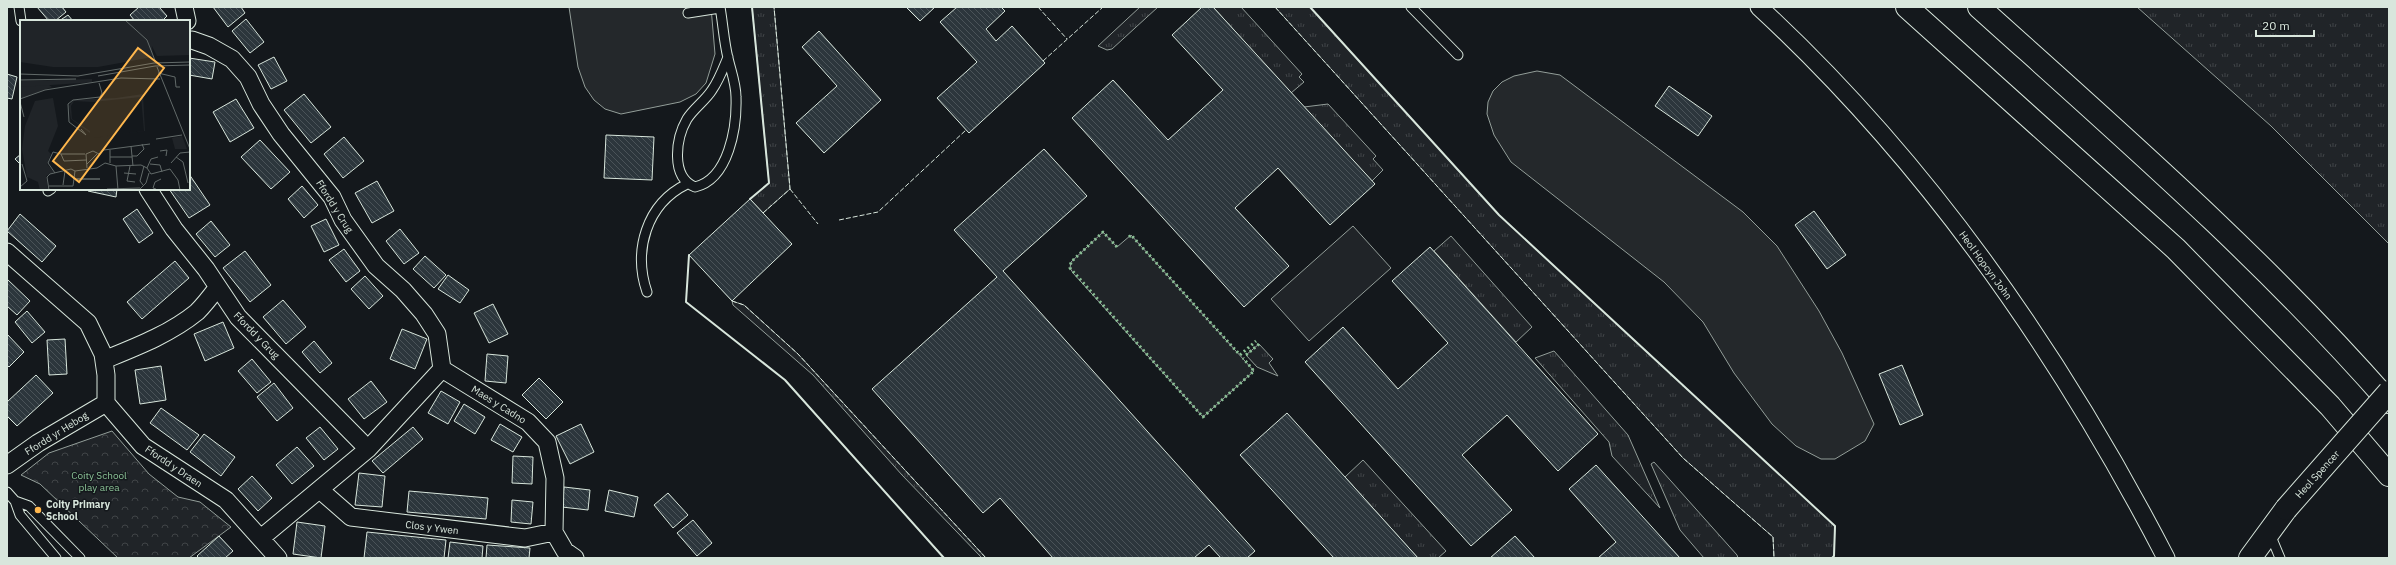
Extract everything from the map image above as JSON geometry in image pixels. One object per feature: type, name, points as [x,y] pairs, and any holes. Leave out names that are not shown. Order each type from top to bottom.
[{"type":"main road","points":[[1907,7],[2176,249],[2330,406],[2389,475]]},
{"type":"main road","points":[[1979,7],[2208,213],[2358,367],[2389,402]]},
{"type":"main road","name":"Heol Spencer","points":[[2250,558],[2286,509],[2389,392]]},
{"type":"street","points":[[184,7],[187,20]]},
{"type":"street","name":"Heol Hopcyn John","points":[[1759,7],[1828,73],[1880,131],[1956,224],[2017,307],[2087,414],[2166,558]]},
{"type":"street","name":"Ffordd y Crug","points":[[190,37],[232,59],[248,77],[261,104],[280,134],[332,197],[343,220],[376,266],[403,290],[424,314],[437,334],[442,370]]},
{"type":"street","name":"Ffordd y Grug","points":[[149,190],[174,229],[206,269],[217,288],[238,317],[368,449]]},
{"type":"street","points":[[7,252],[88,324],[104,360],[106,403]]},
{"type":"street","points":[[104,360],[135,348],[176,326],[198,311],[217,288]]},
{"type":"street","points":[[261,538],[368,449],[442,370]]},
{"type":"street","name":"Maes y Cadno","points":[[442,370],[528,422],[547,442],[555,478],[554,532],[564,551],[575,558]]},
{"type":"street","name":"Ffordd yr Hebog","points":[[7,465],[38,444],[106,403]]},
{"type":"street","name":"Ffordd y Draen","points":[[106,403],[143,446],[226,500],[278,558]]},
{"type":"street","name":"Clos y Ywen","points":[[320,490],[352,517],[525,538],[554,532]]},
{"type":"lane","points":[[19,7],[21,20]]},
{"type":"lane","points":[[1411,7],[1458,54]]},
{"type":"lane","points":[[688,13],[720,8],[736,96],[736,114],[730,142],[718,172],[711,180],[695,188],[688,184],[682,177],[678,164],[680,135],[687,119],[718,80],[728,57]]},
{"type":"lane","points":[[647,292],[642,277],[642,240],[648,225],[666,198],[688,184]]},
{"type":"lane","points":[[7,492],[15,501],[20,515],[56,558]]},
{"type":"lane","points":[[15,501],[29,506],[80,558]]},
{"type":"lane","points":[[2269,531],[2280,558]]},
{"type":"green space","points":[[752,7],[774,7],[790,189],[763,213],[750,199],[769,183]]},
{"type":"green space","points":[[1140,7],[1158,7],[1112,49],[1107,50],[1098,46]]},
{"type":"green space","points":[[1213,7],[1241,7],[1302,74],[1299,77],[1304,82],[1291,93]]},
{"type":"green space","points":[[1275,7],[1310,7],[1499,215],[1835,526],[1834,556],[1832,558],[1774,558],[1773,537],[1683,458]]},
{"type":"green space","points":[[2137,7],[2389,7],[2389,244],[2271,126]]},
{"type":"green space","points":[[1328,104],[1376,156],[1373,159],[1383,170],[1372,181],[1304,107]]},
{"type":"green space","points":[[1353,226],[1391,268],[1309,341],[1271,299]]},
{"type":"green space","points":[[1103,232],[1117,247],[1131,235],[1254,371],[1203,417],[1070,268],[1071,262]]},
{"type":"green space","points":[[1451,236],[1532,327],[1516,342],[1434,251]]},
{"type":"green space","points":[[732,301],[744,305],[798,354],[986,558],[982,558],[902,475],[813,375],[733,305]]},
{"type":"green space","points":[[1259,344],[1273,359],[1269,363],[1278,376],[1257,367],[1246,355]]},
{"type":"green space","points":[[1554,351],[1628,435],[1660,508],[1612,456],[1609,442],[1535,358]]},
{"type":"green space","name":"Coity School play area","points":[[112,431],[149,474],[178,497],[200,502],[231,527],[189,558],[118,558],[40,484],[21,475],[49,453]]},
{"type":"green space","points":[[1363,460],[1446,551],[1438,558],[1418,558],[1345,477]]},
{"type":"green space","points":[[1654,462],[1737,555],[1738,558],[1704,558],[1680,530],[1651,464]]},
{"type":"shaded area","points":[[569,7],[711,7],[715,54],[706,83],[696,94],[680,102],[621,114],[605,109],[594,100],[585,87],[578,67]]},
{"type":"shaded area","points":[[1537,71],[1560,75],[1743,212],[1777,246],[1819,311],[1842,353],[1874,424],[1865,441],[1835,459],[1821,459],[1796,446],[1772,424],[1734,373],[1703,322],[1664,282],[1511,162],[1494,135],[1487,114],[1488,102],[1493,91],[1502,82],[1514,76]]},
{"type":"building","points":[[37,7],[62,7],[66,12],[56,20],[48,20]]},
{"type":"building","points":[[139,7],[159,7],[167,16],[163,20],[134,20],[130,15]]},
{"type":"building","points":[[213,7],[241,7],[245,13],[228,27]]},
{"type":"building","points":[[906,7],[935,7],[920,21]]},
{"type":"building","points":[[957,7],[1001,7],[1005,11],[986,29],[996,41],[1012,26],[1045,63],[969,133],[937,98],[977,62],[940,22]]},
{"type":"building","points":[[1202,7],[1213,7],[1375,184],[1330,225],[1278,168],[1235,208],[1289,266],[1244,307],[1072,118],[1113,80],[1168,140],[1223,90],[1172,35]]},
{"type":"building","points":[[68,15],[72,20],[60,20]]},
{"type":"building","points":[[246,19],[264,42],[250,53],[232,31]]},
{"type":"building","points":[[819,31],[881,100],[824,153],[796,123],[837,86],[802,47]]},
{"type":"building","points":[[274,57],[287,81],[271,89],[258,65]]},
{"type":"building","points":[[190,58],[215,62],[212,79],[190,75]]},
{"type":"building","points":[[7,74],[17,77],[12,99],[7,98]]},
{"type":"building","points":[[1669,86],[1712,116],[1698,136],[1655,106]]},
{"type":"building","points":[[304,94],[331,127],[311,143],[284,110]]},
{"type":"building","points":[[236,99],[254,128],[230,142],[213,112]]},
{"type":"building","points":[[606,135],[654,137],[652,180],[604,178]]},
{"type":"building","points":[[344,137],[364,161],[343,178],[324,154]]},
{"type":"building","points":[[260,140],[290,172],[271,189],[241,157]]},
{"type":"building","points":[[1044,149],[1087,196],[1003,271],[1255,551],[1247,558],[1221,558],[1209,545],[1194,558],[1053,558],[1000,498],[983,513],[872,389],[997,277],[954,230]]},
{"type":"building","points":[[20,155],[20,164],[15,159]]},
{"type":"building","points":[[190,175],[210,205],[189,218],[170,190],[190,190]]},
{"type":"building","points":[[377,181],[394,211],[372,223],[355,193]]},
{"type":"building","points":[[302,186],[318,205],[304,218],[288,199]]},
{"type":"building","points":[[88,190],[117,190],[116,197]]},
{"type":"building","points":[[750,199],[792,244],[732,301],[689,255]]},
{"type":"building","points":[[137,209],[153,233],[139,243],[123,219]]},
{"type":"building","points":[[1814,211],[1846,255],[1827,269],[1795,225]]},
{"type":"building","points":[[20,214],[56,246],[42,262],[7,231]]},
{"type":"building","points":[[326,219],[339,245],[324,252],[311,226]]},
{"type":"building","points":[[211,221],[230,245],[215,257],[196,234]]},
{"type":"building","points":[[400,229],[419,253],[404,264],[386,241]]},
{"type":"building","points":[[1430,247],[1598,434],[1558,471],[1507,415],[1462,455],[1512,510],[1471,546],[1305,362],[1343,327],[1398,389],[1448,343],[1392,281]]},
{"type":"building","points":[[344,249],[360,271],[346,282],[329,260]]},
{"type":"building","points":[[245,251],[271,285],[250,302],[223,268]]},
{"type":"building","points":[[425,256],[446,275],[434,288],[413,269]]},
{"type":"building","points":[[175,261],[189,278],[142,319],[127,302]]},
{"type":"building","points":[[448,275],[469,290],[460,303],[438,289]]},
{"type":"building","points":[[365,276],[383,296],[369,309],[351,289]]},
{"type":"building","points":[[7,279],[30,301],[17,315],[7,306]]},
{"type":"building","points":[[283,300],[306,327],[286,344],[263,317]]},
{"type":"building","points":[[493,304],[508,334],[489,343],[474,313]]},
{"type":"building","points":[[27,311],[45,332],[32,343],[15,322]]},
{"type":"building","points":[[223,322],[234,348],[205,361],[194,334]]},
{"type":"building","points":[[402,329],[427,339],[415,369],[390,359]]},
{"type":"building","points":[[7,334],[24,352],[9,367],[7,365]]},
{"type":"building","points":[[65,339],[67,374],[49,375],[47,340]]},
{"type":"building","points":[[314,341],[332,363],[320,373],[302,352]]},
{"type":"building","points":[[487,354],[508,356],[506,383],[485,381]]},
{"type":"building","points":[[252,359],[271,382],[257,393],[238,371]]},
{"type":"building","points":[[1902,365],[1923,415],[1900,425],[1879,374]]},
{"type":"building","points":[[161,366],[166,400],[140,404],[135,370]]},
{"type":"building","points":[[36,375],[53,393],[17,426],[7,416],[7,402]]},
{"type":"building","points":[[539,378],[563,402],[546,419],[522,395]]},
{"type":"building","points":[[371,381],[387,402],[364,419],[348,399]]},
{"type":"building","points":[[274,383],[293,408],[277,421],[257,397]]},
{"type":"building","points":[[441,391],[460,402],[448,424],[428,413]]},
{"type":"building","points":[[464,404],[485,417],[475,434],[454,421]]},
{"type":"building","points":[[161,408],[199,435],[187,450],[150,423]]},
{"type":"building","points":[[1287,413],[1418,558],[1334,558],[1240,455]]},
{"type":"building","points":[[500,424],[522,437],[513,452],[491,440]]},
{"type":"building","points":[[581,424],[594,452],[570,464],[556,436]]},
{"type":"building","points":[[320,427],[338,449],[324,460],[306,438]]},
{"type":"building","points":[[413,427],[423,439],[383,473],[372,461]]},
{"type":"building","points":[[204,434],[235,457],[221,476],[190,452]]},
{"type":"building","points":[[297,447],[314,466],[292,484],[276,465]]},
{"type":"building","points":[[513,456],[533,457],[532,484],[512,483]]},
{"type":"building","points":[[1596,465],[1680,558],[1598,558],[1616,542],[1569,489]]},
{"type":"building","points":[[359,473],[385,476],[382,507],[355,505]]},
{"type":"building","points":[[252,476],[272,498],[258,511],[238,489]]},
{"type":"building","points":[[564,487],[590,490],[588,510],[562,507]]},
{"type":"building","points":[[609,490],[638,497],[634,517],[605,511]]},
{"type":"building","points":[[409,491],[488,498],[486,519],[407,512]]},
{"type":"building","points":[[668,493],[688,515],[673,528],[654,505]]},
{"type":"building","points":[[512,500],[533,502],[531,524],[511,522]]},
{"type":"building","points":[[693,520],[712,543],[697,556],[677,533]]},
{"type":"building","points":[[297,522],[325,526],[321,558],[293,554]]},
{"type":"building","points":[[367,532],[446,540],[444,558],[364,558]]},
{"type":"building","points":[[219,536],[233,551],[225,558],[199,558],[197,556]]},
{"type":"building","points":[[1515,536],[1535,558],[1490,558]]},
{"type":"building","points":[[450,542],[483,546],[482,558],[448,558]]},
{"type":"building","points":[[487,545],[530,548],[529,558],[486,558]]},
{"type":"hedge","points":[[1117,247],[1103,232],[1071,262],[1070,268],[1203,417],[1254,371],[1243,358]]},
{"type":"hedge","points":[[1129,237],[1131,235],[1240,355],[1256,341]]},
{"type":"hedge","points":[[1246,355],[1259,344]]},
{"type":"fence","points":[[763,213],[790,189],[774,7]]},
{"type":"fence","points":[[1038,7],[1067,39]]},
{"type":"fence","points":[[1043,61],[1103,7]]},
{"type":"fence","points":[[1275,7],[1683,458],[1773,537],[1774,558]]},
{"type":"fence","points":[[839,220],[878,212],[966,130]]},
{"type":"fence","points":[[790,189],[818,224]]},
{"type":"fence","points":[[732,301],[744,305],[798,354],[986,558]]},
{"type":"wall","points":[[750,199],[769,183],[752,7]]},
{"type":"wall","points":[[1310,7],[1499,215],[1835,526],[1834,556],[1832,558]]},
{"type":"wall","points":[[689,255],[686,302],[785,380],[944,558]]},
{"type":"place","name":"Coity Primary School","points":[[38,510]]}]
